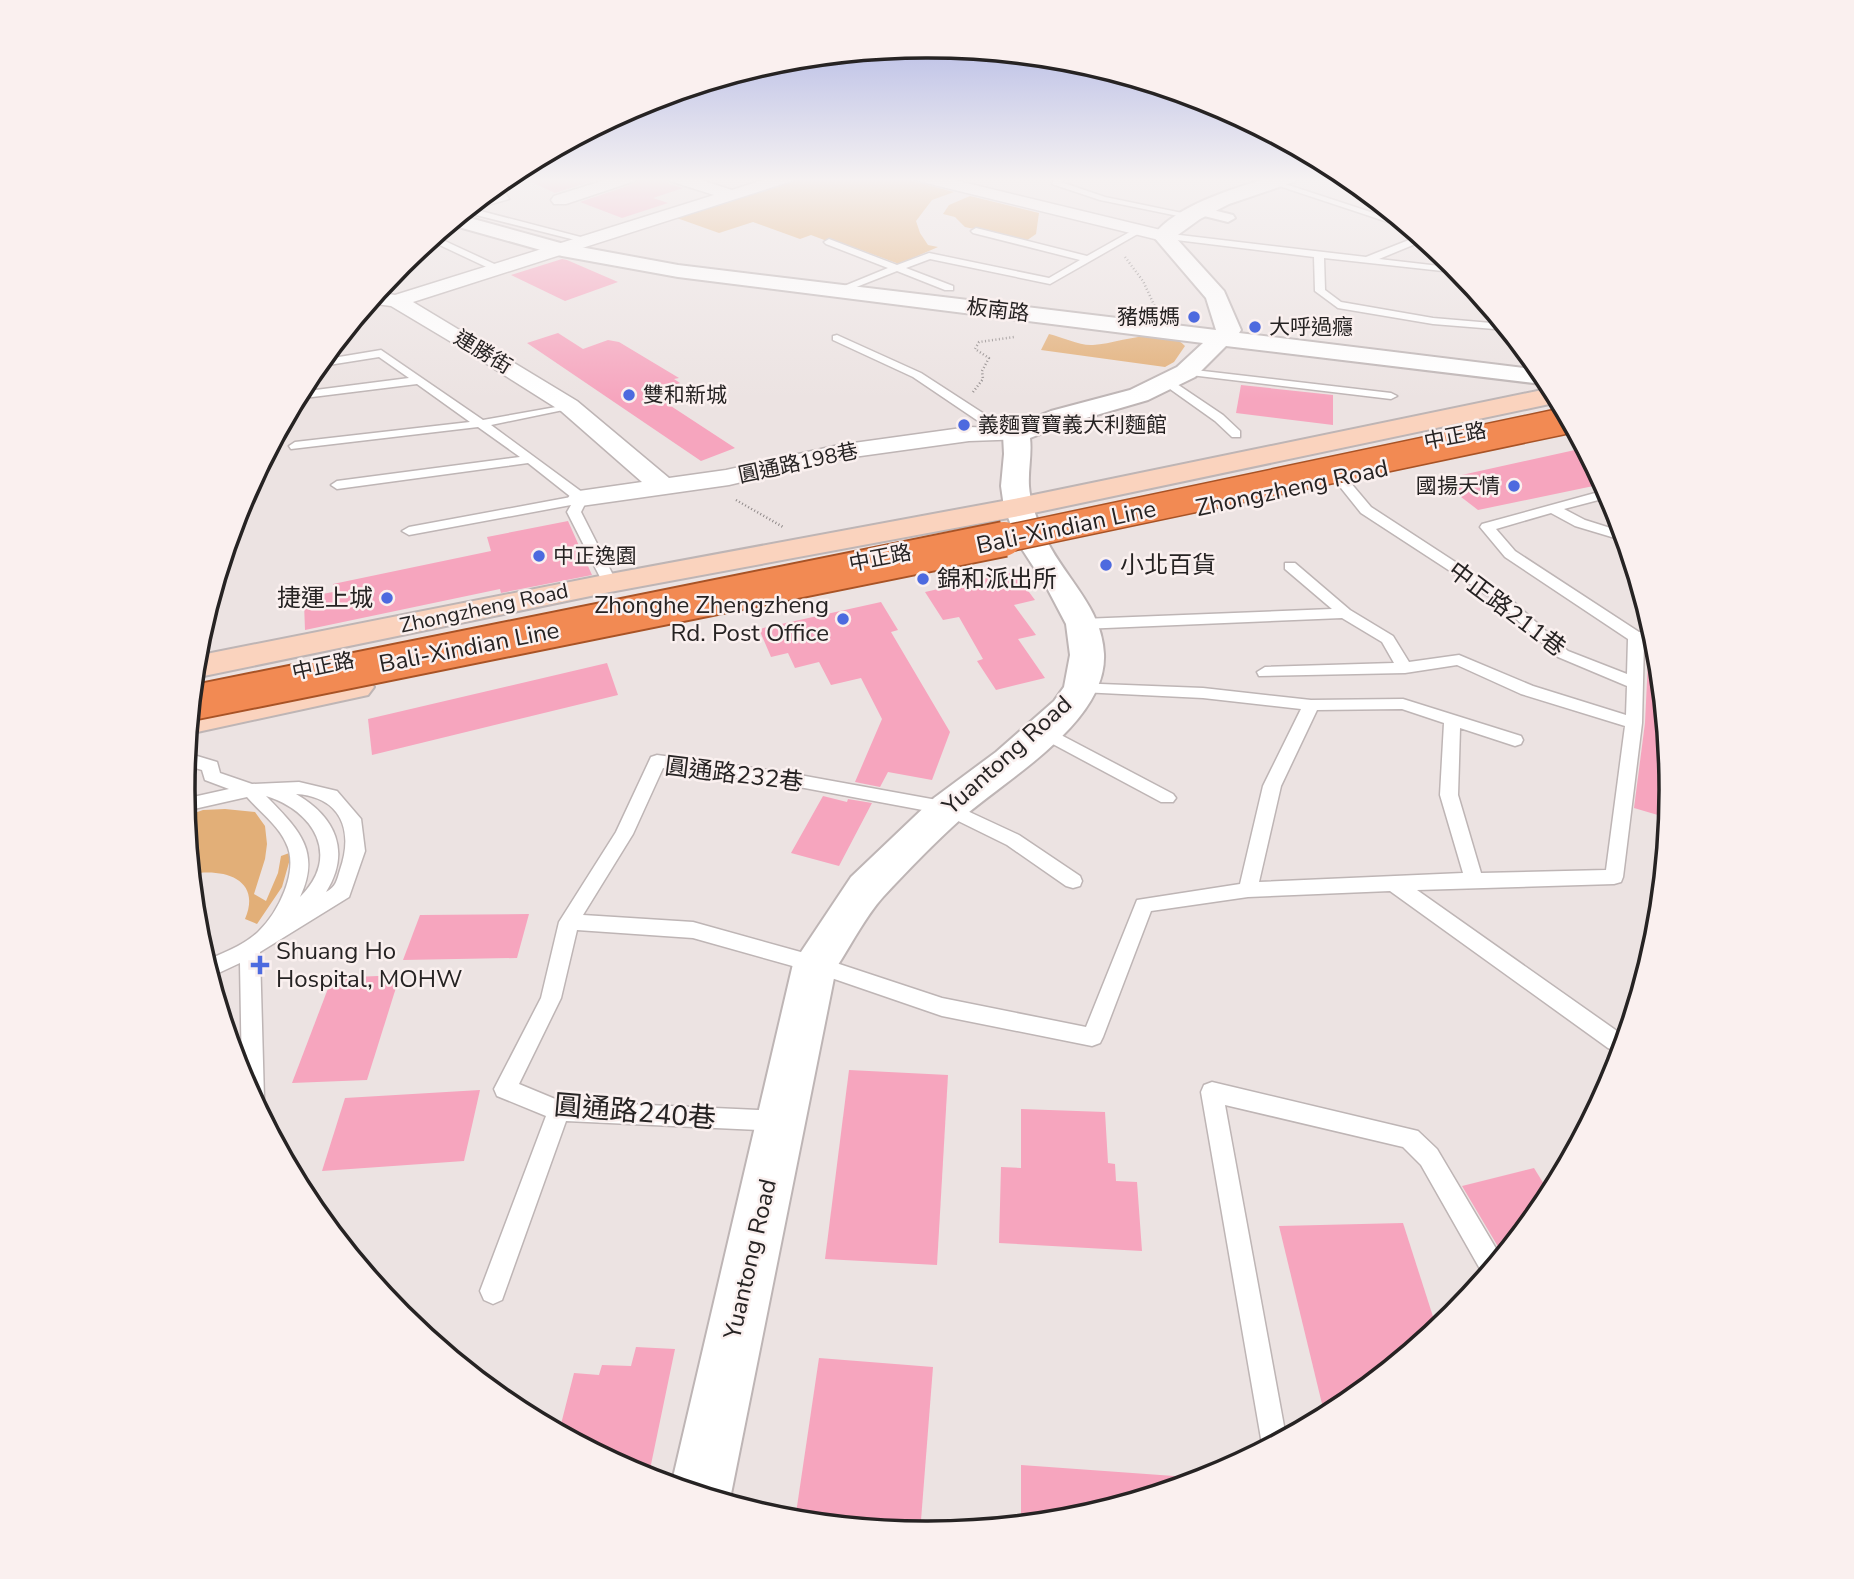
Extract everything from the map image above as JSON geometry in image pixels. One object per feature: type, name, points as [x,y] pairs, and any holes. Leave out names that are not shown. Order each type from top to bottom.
[{"type":"highway","name":"Bali-Xindian Line","points":[[204,683],[1359,450],[1550,407]]},
{"type":"highway","name":"Bali-Xindian Line","points":[[201,701],[907,560],[1560,422]]},
{"type":"main road","name":"Zhongzheng Road","points":[[199,720],[1026,525],[1544,398]]},
{"type":"main road","name":"中正路","points":[[202,691],[469,636],[933,548],[1026,525],[1555,414]]},
{"type":"main road","name":"Zhongzheng Road","points":[[206,665],[800,546],[1026,525],[1339,478],[1564,430]]},
{"type":"street","name":"連勝街","points":[[396,301],[557,252]]},
{"type":"street","name":"板南路","points":[[571,252],[678,271],[1530,376]]},
{"type":"street","points":[[1026,525],[1015,486],[1018,454],[1016,434],[1060,417],[1139,395],[1176,377],[1229,330],[1216,296],[1177,252]]},
{"type":"street","name":"連勝街","points":[[384,299],[396,301],[476,347],[569,406],[662,485]]},
{"type":"street","name":"圓通路198巷","points":[[581,498],[729,477],[839,452],[957,436],[1016,434]]},
{"type":"street","name":"Yuantong Road","points":[[701,1485],[815,964],[866,888],[948,808],[1067,709],[1082,687],[1087,655],[1082,624],[1026,525]]},
{"type":"lane","points":[[459,252],[499,270]]},
{"type":"lane","points":[[855,252],[949,288]]},
{"type":"lane","points":[[1058,252],[1087,259]]},
{"type":"lane","points":[[837,291],[929,256],[1049,281],[1102,252]]},
{"type":"lane","points":[[1299,252],[1440,269]]},
{"type":"lane","points":[[1369,260],[1388,252]]},
{"type":"lane","points":[[1319,254],[1320,291],[1338,305],[1433,321],[1493,326]]},
{"type":"lane","points":[[837,338],[917,375],[962,402],[991,424],[1016,434]]},
{"type":"lane","points":[[335,360],[381,353],[531,458],[581,498]]},
{"type":"lane","points":[[1176,377],[1391,396]]},
{"type":"lane","points":[[1176,377],[1236,434]]},
{"type":"lane","points":[[312,394],[419,380]]},
{"type":"lane","points":[[295,446],[481,424],[569,406]]},
{"type":"lane","points":[[337,485],[531,458]]},
{"type":"lane","name":"中正路211巷","points":[[1339,478],[1366,510],[1501,598],[1563,654],[1635,682]]},
{"type":"lane","points":[[1597,496],[1487,527],[1510,555],[1636,637],[1643,637]]},
{"type":"lane","points":[[409,531],[552,506],[581,498]]},
{"type":"lane","points":[[581,498],[574,512],[587,541],[603,559],[610,583]]},
{"type":"lane","points":[[1551,508],[1580,523],[1612,533]]},
{"type":"lane","points":[[1290,566],[1345,613],[1388,639],[1405,668]]},
{"type":"lane","points":[[1082,624],[1345,613]]},
{"type":"lane","points":[[569,922],[693,930],[815,964],[942,1007],[1092,1037],[1144,905],[1248,890],[1614,877],[1634,723],[1636,637]]},
{"type":"lane","points":[[1265,672],[1405,668],[1459,660],[1527,690],[1634,723]]},
{"type":"lane","points":[[1082,687],[1203,693],[1311,705],[1403,704],[1515,740]]},
{"type":"lane","points":[[1248,890],[1272,786],[1311,705]]},
{"type":"lane","points":[[1452,720],[1449,795],[1474,880]]},
{"type":"lane","points":[[1042,731],[1167,798]]},
{"type":"lane","name":"圓通路232巷","points":[[569,922],[624,834],[657,761],[783,778],[948,808]]},
{"type":"lane","points":[[196,762],[211,766],[211,776],[260,790],[314,814],[331,844],[329,871],[315,897],[257,944]]},
{"type":"lane","points":[[196,803],[260,790],[299,788],[331,795],[352,819],[356,851],[342,892],[257,944],[217,965]]},
{"type":"lane","points":[[254,1076],[257,944],[279,917],[298,878],[300,858],[295,841],[260,790]]},
{"type":"lane","points":[[948,808],[1013,840],[1073,881]]},
{"type":"lane","points":[[1393,883],[1614,1041]]},
{"type":"lane","name":"圓通路240巷","points":[[569,922],[551,998],[505,1089],[559,1111],[780,1121]]},
{"type":"lane","points":[[1272,1434],[1212,1092],[1410,1138],[1429,1157],[1488,1259]]},
{"type":"lane","points":[[493,1291],[559,1111]]},
{"type":"path","points":[[1119,252],[1143,281],[1156,309],[1159,331]]},
{"type":"path","points":[[962,402],[983,379],[982,371],[989,358],[975,349],[979,342],[1016,337]]},
{"type":"path","points":[[756,469],[734,499],[784,528],[800,546]]},
{"type":"shaded area","points":[[866,252],[927,252],[899,264]]},
{"type":"shaded area","points":[[1049,334],[1088,345],[1154,335],[1176,339],[1185,346],[1174,362],[1165,367],[1041,350]]},
{"type":"shaded area","points":[[203,810],[255,812],[265,826],[265,859],[254,894],[266,901],[278,873],[281,856],[292,852],[282,887],[257,924],[245,919],[249,905],[248,894],[237,879],[216,873],[201,873],[196,812]]},
{"type":"building","points":[[562,259],[618,282],[565,301],[511,275]]},
{"type":"building","name":"雙和新城","points":[[558,333],[583,349],[608,340],[619,342],[679,378],[674,379],[680,383],[651,393],[735,448],[701,461],[527,343]]},
{"type":"building","points":[[1241,385],[1333,395],[1333,425],[1236,413]]},
{"type":"building","name":"國揚天情","points":[[1575,450],[1592,486],[1478,510],[1439,480]]},
{"type":"building","points":[[568,521],[592,575],[501,593],[500,589],[305,630],[304,603],[317,601],[317,595],[333,592],[333,584],[491,551],[487,537]]},
{"type":"building","points":[[1014,572],[1035,600],[1014,605],[1036,635],[1018,639],[1045,678],[996,690],[977,661],[983,659],[959,617],[943,620],[925,592]]},
{"type":"building","points":[[881,602],[898,630],[891,632],[950,732],[932,780],[888,772],[880,787],[855,782],[882,719],[861,678],[831,685],[819,662],[795,668],[788,653],[771,657],[759,629]]},
{"type":"building","points":[[607,663],[618,695],[372,755],[368,719]]},
{"type":"building","points":[[1648,665],[1657,742],[1658,815],[1634,808],[1645,723]]},
{"type":"building","points":[[823,796],[847,802],[848,799],[872,803],[839,866],[791,853]]},
{"type":"building","points":[[529,914],[517,958],[403,960],[420,915]]},
{"type":"building","points":[[400,975],[367,1080],[292,1083],[332,978]]},
{"type":"building","points":[[849,1070],[948,1075],[937,1265],[825,1259]]},
{"type":"building","points":[[480,1090],[464,1161],[322,1171],[345,1098]]},
{"type":"building","points":[[1021,1109],[1105,1112],[1108,1163],[1115,1164],[1116,1181],[1137,1182],[1142,1251],[999,1243],[1001,1167],[1021,1168]]},
{"type":"building","points":[[1534,1168],[1543,1183],[1498,1247],[1462,1186]]},
{"type":"building","points":[[1403,1223],[1433,1317],[1372,1370],[1322,1405],[1279,1226]]},
{"type":"building","points":[[636,1347],[675,1349],[650,1467],[561,1423],[574,1373],[599,1375],[602,1365],[631,1366]]},
{"type":"building","points":[[819,1358],[933,1367],[921,1521],[879,1520],[797,1509]]},
{"type":"building","points":[[1021,1465],[1178,1476],[1116,1496],[1021,1515]]},
{"type":"place","name":"豬媽媽","points":[[1194,317]]},
{"type":"place","name":"大呼過癮","points":[[1255,327]]},
{"type":"place","name":"雙和新城","points":[[629,395]]},
{"type":"place","name":"義麵寶寶義大利麵館","points":[[964,425]]},
{"type":"place","name":"國揚天情","points":[[1514,486]]},
{"type":"place","name":"中正逸園","points":[[539,556]]},
{"type":"place","name":"小北百貨","points":[[1106,565]]},
{"type":"place","name":"錦和派出所","points":[[923,579]]},
{"type":"place","name":"捷運上城","points":[[387,598]]},
{"type":"place","name":"Zhonghe Zhengzheng Rd. Post Office","points":[[843,619]]},
{"type":"place","name":"Shuang Ho Hospital, MOHW","points":[[260,965]]}]
